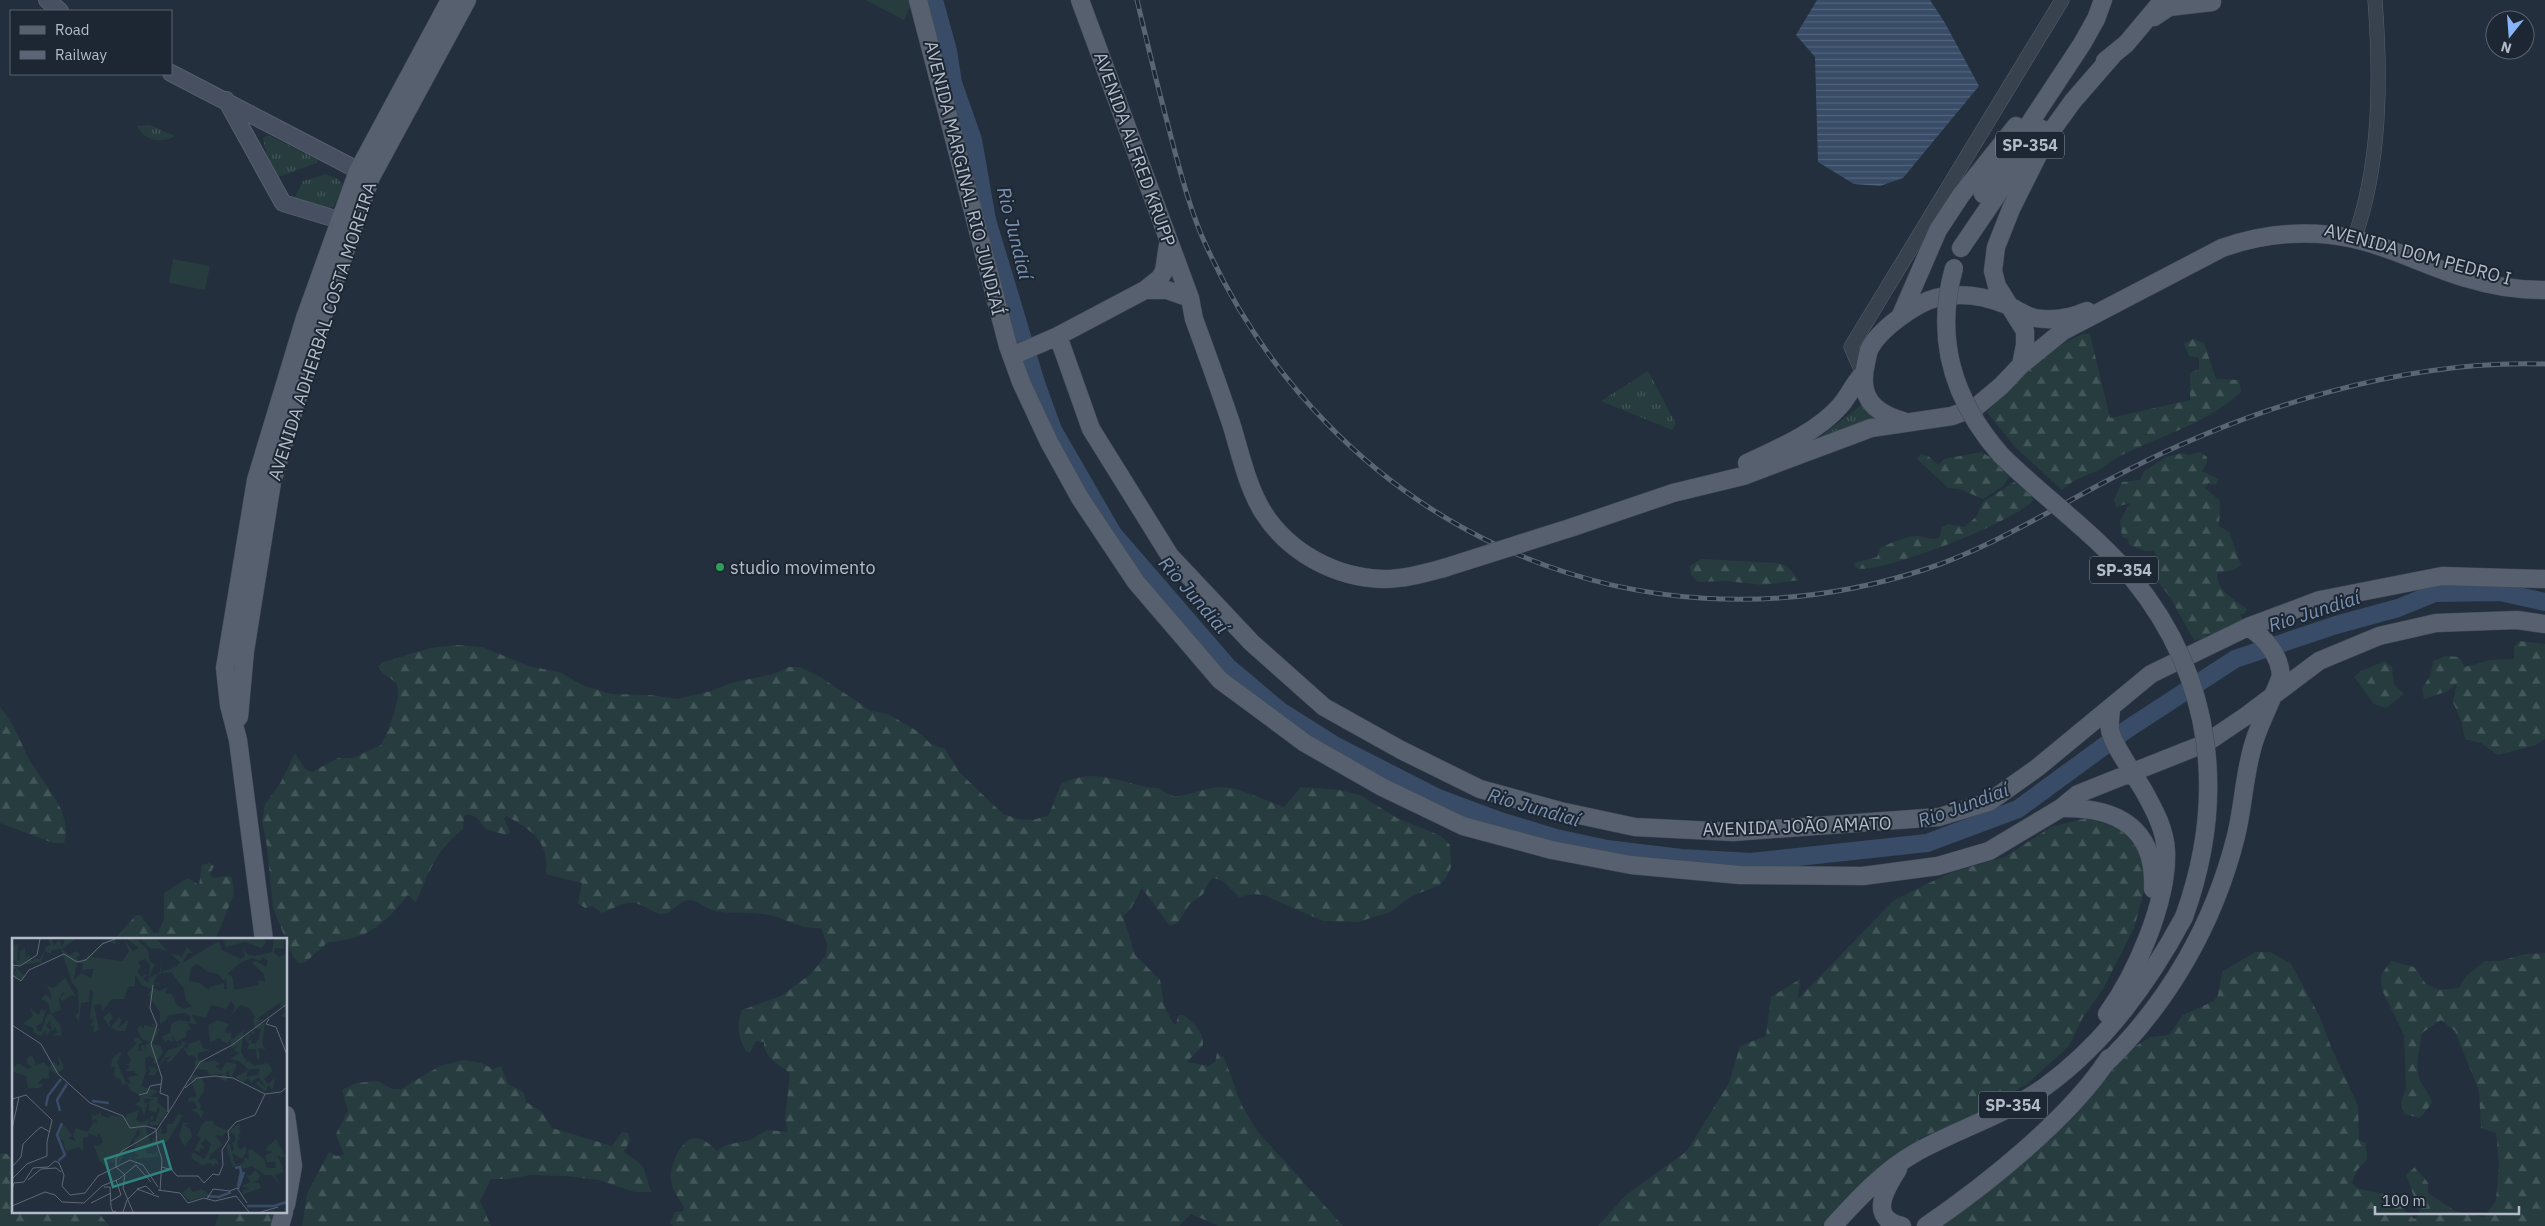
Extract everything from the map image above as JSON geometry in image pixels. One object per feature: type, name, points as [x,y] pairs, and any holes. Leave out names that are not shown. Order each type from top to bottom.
[{"type":"main road","points":[[47,0],[59,10]]},
{"type":"main road","name":"AVENIDA ADHERBAL COSTA MOREIRA","points":[[264,938],[238,740],[229,704],[225,668],[256,480],[305,318],[347,222],[364,174],[450,0]]},
{"type":"main road","name":"AVENIDA ADHERBAL COSTA MOREIRA","points":[[364,174],[467,0]]},
{"type":"main road","name":"AVENIDA MARGINAL RIO JUNDIAÍ","points":[[918,0],[1015,354]]},
{"type":"main road","name":"AVENIDA ALFRED KRUPP","points":[[1080,0],[1190,298],[1194,319],[1247,475],[1262,511],[1282,538],[1305,555],[1337,570],[1360,577],[1386,579],[1414,576],[1713,481]]},
{"type":"main road","name":"SP-354","points":[[1833,1226],[1869,1187],[1902,1162],[1939,1140],[1990,1118],[2045,1087],[2090,1048],[2121,1015],[2166,951],[2184,917],[2203,854],[2209,809],[2208,759],[2195,694],[2178,651],[2162,621],[2132,579],[2001,455],[1985,436],[1962,399],[1948,356],[1946,336],[1948,290],[1966,228],[1977,204],[2054,83],[2082,44],[2096,19],[2103,0]]},
{"type":"main road","name":"SP-354","points":[[1961,248],[2020,159],[2065,97],[2086,74],[2113,55],[2147,22],[2163,0]]},
{"type":"main road","points":[[2147,22],[2169,6],[2212,2]]},
{"type":"main road","points":[[2021,365],[2025,344],[2025,331],[2007,305],[1997,286],[1993,271],[1996,247],[2011,209],[2047,137],[2073,101],[2113,55]]},
{"type":"main road","points":[[172,73],[226,100],[364,174]]},
{"type":"main road","points":[[1906,422],[1886,416],[1874,407],[1865,392],[1863,374],[1870,348],[1901,315],[1938,230],[1991,156],[2054,83]]},
{"type":"main road","points":[[226,100],[283,203],[347,222]]},
{"type":"main road","points":[[253,148],[255,129],[260,118]]},
{"type":"main road","name":"AVENIDA DOM PEDRO I","points":[[2127,295],[2200,249],[2247,232],[2288,226],[2317,226],[2356,236],[2467,271],[2523,282],[2545,283]]},
{"type":"main road","name":"AVENIDA DOM PEDRO I","points":[[2356,236],[2466,279],[2500,286],[2545,290]]},
{"type":"main road","points":[[1169,243],[1164,271],[1160,278],[1145,290],[1053,338],[1015,354],[1049,442],[1080,498],[1136,582],[1220,680],[1305,743],[1382,787],[1463,826],[1552,850],[1631,865],[1740,875],[1864,876],[1938,866],[1989,851],[2061,808],[2078,794],[2130,768],[2206,743],[2319,661],[2379,636],[2436,623],[2517,620],[2545,624]]},
{"type":"main road","points":[[1145,290],[1167,290],[1190,298]]},
{"type":"main road","points":[[1901,315],[1936,298],[1964,295],[1985,298],[2007,305],[2033,318],[2056,319],[2085,312],[2127,295]]},
{"type":"main road","points":[[1713,481],[1743,476],[1871,428],[1952,416],[1976,407],[2001,386],[2021,365],[2063,331],[2127,295]]},
{"type":"main road","name":"AVENIDA JOÃO AMATO","points":[[1053,338],[1091,429],[1170,556],[1252,643],[1324,707],[1400,750],[1480,789],[1560,811],[1635,827],[1734,832],[1939,817],[1989,802],[2037,768],[2152,674],[2248,627],[2320,600],[2442,576],[2545,579]]},
{"type":"main road","points":[[1713,481],[1820,424],[1840,406],[1854,382],[1863,374]]},
{"type":"main road","points":[[2103,1066],[2127,1044],[2161,1003],[2209,915],[2224,878],[2236,836],[2248,763],[2255,739],[2281,676],[2280,667],[2265,639],[2248,627]]},
{"type":"main road","points":[[2018,1102],[2046,1082],[2091,1037],[2121,995],[2135,968],[2160,902],[2166,850],[2159,820],[2110,731],[2111,707]]},
{"type":"main road","points":[[2061,808],[2083,808],[2108,812],[2132,826],[2150,851],[2154,874],[2152,920]]},
{"type":"main road","name":"SP-354","points":[[1926,1226],[1947,1212],[2004,1166],[2055,1120],[2103,1066],[2151,994],[2160,975],[2166,951]]},
{"type":"main road","points":[[288,1129],[293,1166],[288,1194]]},
{"type":"main road","points":[[1902,1162],[1885,1190],[1882,1206],[1888,1219],[1902,1226]]},
{"type":"main road","points":[[1906,1226],[1947,1212]]},
{"type":"street","points":[[1863,374],[1851,347],[2062,0]]},
{"type":"street","points":[[2356,236],[2378,124],[2375,0]]},
{"type":"green space","points":[[865,0],[910,0],[911,5],[904,20]]},
{"type":"green space","points":[[150,125],[175,136],[164,140],[154,140],[144,135],[137,126]]},
{"type":"green space","points":[[268,135],[318,160],[317,163],[278,177],[268,161],[263,138]]},
{"type":"green space","points":[[326,174],[338,179],[343,186],[335,204],[328,210],[294,199],[303,181]]},
{"type":"green space","points":[[173,259],[210,266],[205,290],[169,283]]},
{"type":"green space","points":[[2083,334],[2090,334],[2110,418],[2190,400],[2190,373],[2199,369],[2199,358],[2189,356],[2184,344],[2192,339],[2204,343],[2216,379],[2239,380],[2241,392],[2228,403],[2198,421],[2118,457],[2101,469],[2075,481],[2062,490],[2015,447],[1987,412],[2020,378],[2043,358],[2055,349]]},
{"type":"green space","points":[[1648,371],[1676,424],[1672,430],[1601,401]]},
{"type":"green space","points":[[1864,403],[1883,422],[1804,449]]},
{"type":"green space","points":[[1981,452],[1990,457],[2009,477],[2003,486],[1983,499],[1960,489],[1948,488],[1917,459],[1921,454],[1928,456],[1938,465],[1944,459]]},
{"type":"green space","points":[[2200,452],[2207,457],[2207,463],[2202,471],[2218,479],[2216,485],[2208,483],[2205,488],[2220,501],[2219,526],[2229,532],[2241,565],[2233,570],[2217,573],[2218,579],[2223,590],[2247,609],[2244,614],[2240,614],[2243,620],[2237,624],[2229,625],[2220,633],[2207,634],[2205,639],[2194,640],[2170,597],[2153,576],[2151,567],[2157,559],[2154,551],[2145,551],[2129,545],[2128,539],[2122,537],[2120,521],[2130,503],[2116,507],[2114,500],[2122,482],[2140,480],[2144,471],[2166,457]]},
{"type":"green space","points":[[2014,482],[2031,495],[2033,500],[2023,509],[2003,520],[1919,555],[1869,568],[1856,568],[1854,563],[1877,557],[1881,547],[1894,542],[1916,536],[1933,539],[1939,538],[1942,527],[1948,524],[1964,527],[1976,517],[1983,502]]},
{"type":"green space","points":[[1701,559],[1777,563],[1787,566],[1799,580],[1765,585],[1725,581],[1698,582],[1691,575],[1690,566]]},
{"type":"green space","points":[[2520,641],[2545,644],[2545,739],[2536,745],[2498,755],[2481,743],[2465,739],[2461,720],[2453,702],[2457,683],[2448,691],[2424,699],[2422,689],[2431,674],[2433,661],[2445,656],[2459,657],[2465,667],[2490,660],[2514,659],[2514,646]]},
{"type":"green space","points":[[456,645],[482,647],[529,666],[562,673],[582,685],[611,694],[649,695],[678,699],[711,691],[731,683],[773,674],[789,667],[799,667],[819,676],[871,711],[888,714],[917,731],[931,744],[945,749],[959,772],[1003,814],[1018,819],[1033,820],[1049,815],[1061,784],[1072,779],[1092,776],[1157,788],[1174,796],[1216,787],[1229,788],[1284,807],[1301,787],[1339,790],[1360,795],[1397,818],[1441,836],[1450,845],[1451,867],[1440,885],[1412,896],[1390,912],[1358,922],[1323,921],[1264,895],[1254,894],[1239,897],[1223,881],[1214,878],[1208,883],[1203,894],[1187,907],[1177,923],[1169,925],[1142,888],[1130,910],[1123,916],[1135,955],[1160,980],[1164,1005],[1172,1022],[1176,1025],[1178,1015],[1183,1015],[1194,1024],[1202,1036],[1203,1045],[1187,1062],[1208,1066],[1215,1062],[1217,1053],[1224,1057],[1241,1104],[1257,1131],[1343,1226],[1219,1226],[1191,1214],[1179,1226],[673,1226],[670,1223],[675,1212],[683,1211],[684,1207],[673,1187],[671,1174],[676,1155],[684,1144],[695,1138],[701,1139],[717,1151],[726,1145],[750,1140],[767,1130],[788,1132],[785,1118],[790,1073],[769,1056],[764,1047],[764,1042],[756,1041],[750,1052],[746,1051],[741,1041],[739,1021],[742,1010],[781,996],[811,974],[826,955],[827,944],[821,928],[807,927],[762,914],[733,913],[709,909],[691,900],[683,902],[665,914],[654,912],[635,903],[623,904],[602,913],[592,906],[585,908],[578,903],[582,883],[546,874],[545,853],[542,845],[531,832],[506,816],[504,819],[510,832],[506,835],[486,829],[476,817],[467,814],[464,817],[463,829],[454,836],[434,862],[416,903],[408,895],[391,915],[373,929],[353,938],[328,942],[306,962],[299,963],[293,957],[288,945],[288,938],[285,938],[273,908],[267,846],[262,821],[265,804],[281,782],[295,753],[305,769],[312,772],[338,758],[353,758],[381,745],[394,714],[398,688],[396,683],[384,674],[379,666],[383,662],[431,648]]},
{"type":"green space","points":[[2385,661],[2392,667],[2394,684],[2404,694],[2386,708],[2374,704],[2354,677],[2361,671]]},
{"type":"green space","points":[[0,707],[13,725],[29,759],[61,809],[66,831],[64,843],[53,843],[0,823]]},
{"type":"green space","points":[[2087,818],[2120,829],[2139,850],[2147,880],[2134,928],[2103,989],[2083,1017],[2069,1046],[2027,1084],[1969,1117],[1921,1138],[1868,1178],[1822,1226],[1598,1226],[1626,1195],[1687,1151],[1729,1083],[1740,1046],[1766,1036],[1771,997],[1800,979],[1798,999],[1894,900],[1952,872],[2005,857],[2051,827]]},
{"type":"green space","points":[[209,863],[214,866],[210,874],[212,878],[228,876],[232,878],[234,894],[216,938],[116,938],[136,915],[140,915],[154,933],[158,933],[164,919],[164,893],[188,878],[199,885],[202,865]]},
{"type":"green space","points":[[2255,952],[2270,952],[2291,964],[2320,1017],[2331,1047],[2358,1106],[2359,1140],[2366,1143],[2367,1160],[2356,1171],[2352,1183],[2359,1189],[2389,1195],[2414,1219],[2420,1213],[2406,1175],[2415,1167],[2428,1183],[2428,1193],[2455,1211],[2484,1217],[2496,1201],[2499,1163],[2496,1133],[2481,1128],[2479,1091],[2455,1031],[2441,1020],[2422,1033],[2418,1056],[2419,1078],[2432,1103],[2420,1118],[2404,1114],[2401,1102],[2406,1088],[2404,1035],[2382,990],[2381,975],[2391,961],[2414,967],[2426,984],[2439,990],[2459,988],[2466,976],[2485,961],[2500,961],[2525,954],[2545,953],[2545,1226],[1936,1226],[2133,1048],[2150,1037],[2169,1035],[2183,1015],[2214,1001],[2218,995],[2222,972]]},
{"type":"green space","points":[[464,1060],[481,1063],[493,1069],[501,1066],[508,1084],[524,1093],[526,1102],[541,1111],[552,1128],[612,1146],[622,1132],[628,1133],[630,1140],[624,1152],[643,1166],[651,1192],[635,1192],[599,1180],[565,1176],[530,1175],[508,1179],[491,1179],[480,1201],[491,1226],[302,1226],[307,1194],[329,1152],[336,1156],[344,1155],[336,1134],[348,1111],[342,1090],[356,1083],[378,1081],[392,1089],[401,1089],[440,1066]]},
{"type":"green space","points":[[2,1153],[7,1154],[12,1160],[12,1214],[100,1214],[109,1226],[0,1226],[0,1155]]},
{"type":"green space","points":[[219,1214],[275,1214],[272,1226],[215,1226]]},
{"type":"water","points":[[1817,0],[1930,0],[1945,23],[1979,86],[1903,178],[1880,186],[1854,184],[1818,162],[1815,57],[1796,35]]},
{"type":"waterway","name":"Rio Jundiaí","points":[[934,0],[948,51],[953,83],[973,140],[987,220],[1036,383],[1053,430],[1113,534],[1228,667],[1279,710],[1336,746],[1438,798],[1497,820],[1556,838],[1607,849],[1681,858],[1751,862],[1927,843],[2018,809],[2126,730],[2235,659],[2336,625],[2398,608],[2435,593],[2500,592],[2545,602]]},
{"type":"railway","points":[[1137,0],[1185,189],[1196,220],[1204,241],[1259,340],[1328,424],[1409,494],[1500,546],[1599,582],[1704,598],[1813,595],[1923,570],[1949,561],[2000,538],[2124,472],[2172,449],[2223,427],[2275,408],[2328,392],[2382,379],[2437,370],[2491,365],[2545,364]]},
{"type":"place","name":"studio movimento","points":[[720,567]]}]
